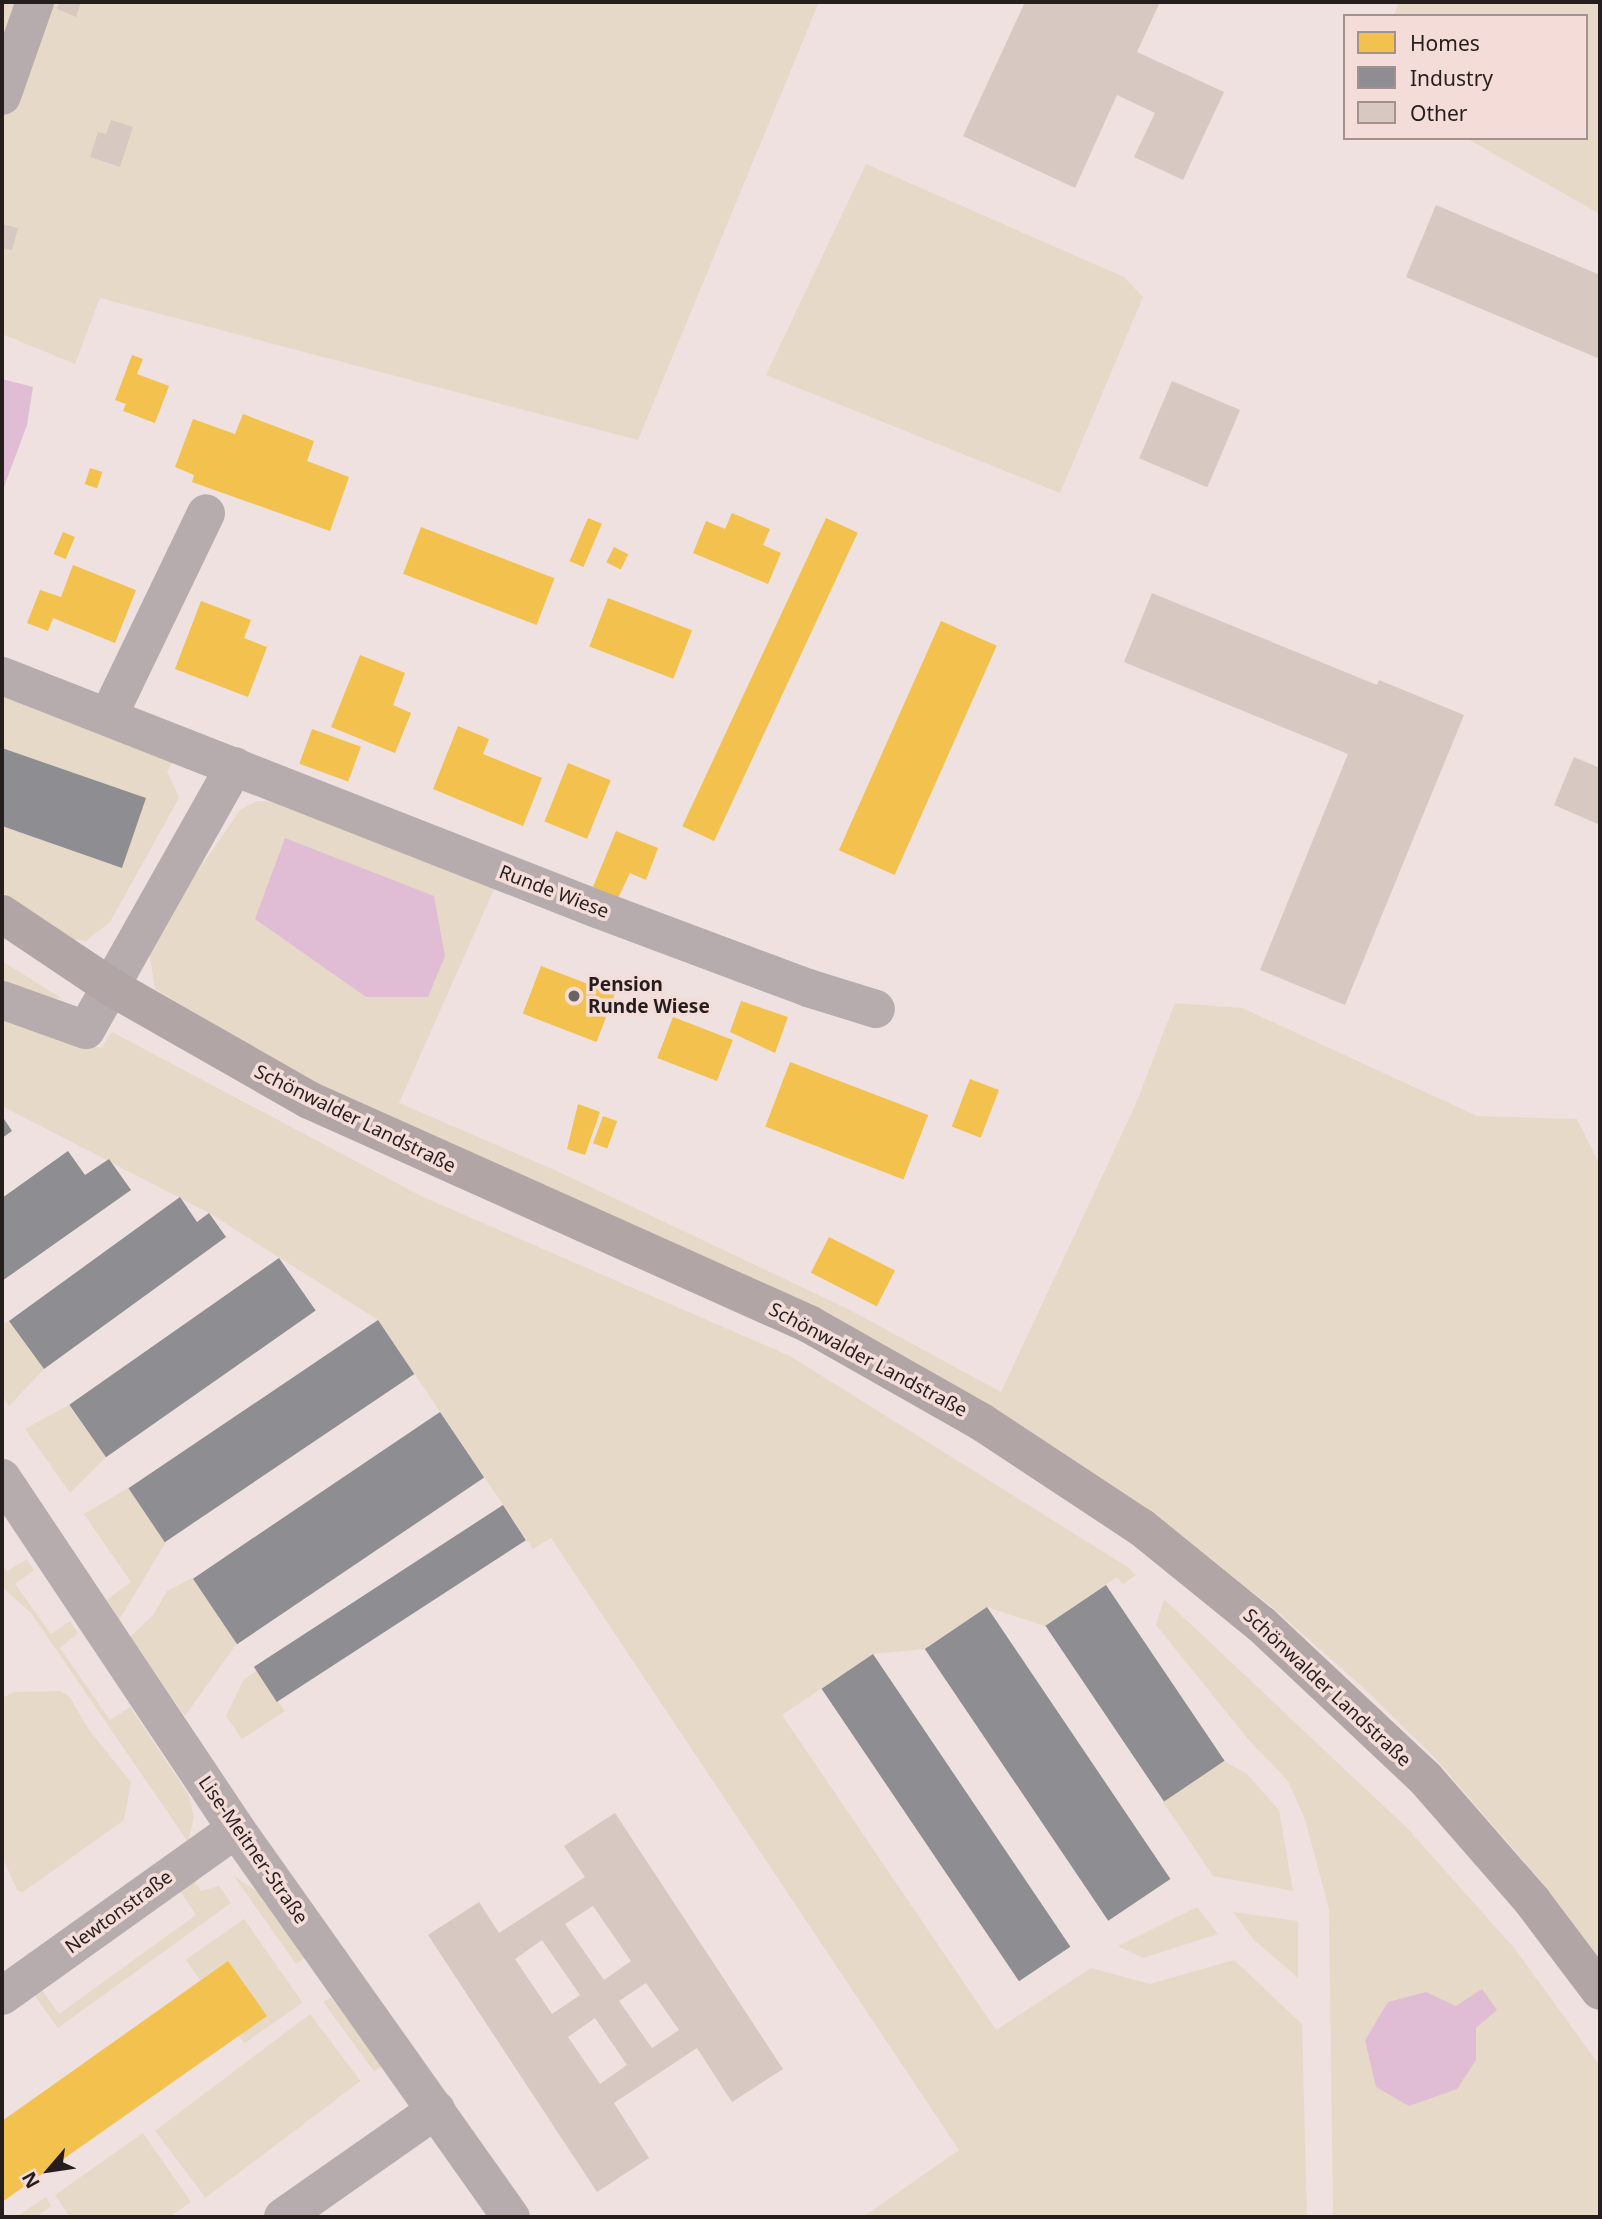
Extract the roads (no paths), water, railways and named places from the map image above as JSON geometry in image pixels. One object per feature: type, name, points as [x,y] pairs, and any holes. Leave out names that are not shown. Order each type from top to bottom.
[{"type":"main road","name":"Schönwalder Landstraße","points":[[2,914],[111,987],[309,1100],[809,1324],[983,1423],[1141,1527],[1262,1625],[1425,1778],[1534,1902],[1600,1992]]},
{"type":"street","points":[[2,96],[35,2]]},
{"type":"street","points":[[108,717],[206,513]]},
{"type":"street","name":"Runde Wiese","points":[[2,676],[597,909],[876,1009]]},
{"type":"street","points":[[2,1000],[86,1030],[234,766]]},
{"type":"street","name":"Lise-Meitner-Straße","points":[[2,1478],[236,1829],[511,2217]]},
{"type":"street","name":"Newtonstraße","points":[[2,1996],[236,1829]]},
{"type":"street","points":[[283,2217],[436,2110]]},
{"type":"place","name":"Pension Runde Wiese","points":[[574,996]]}]
